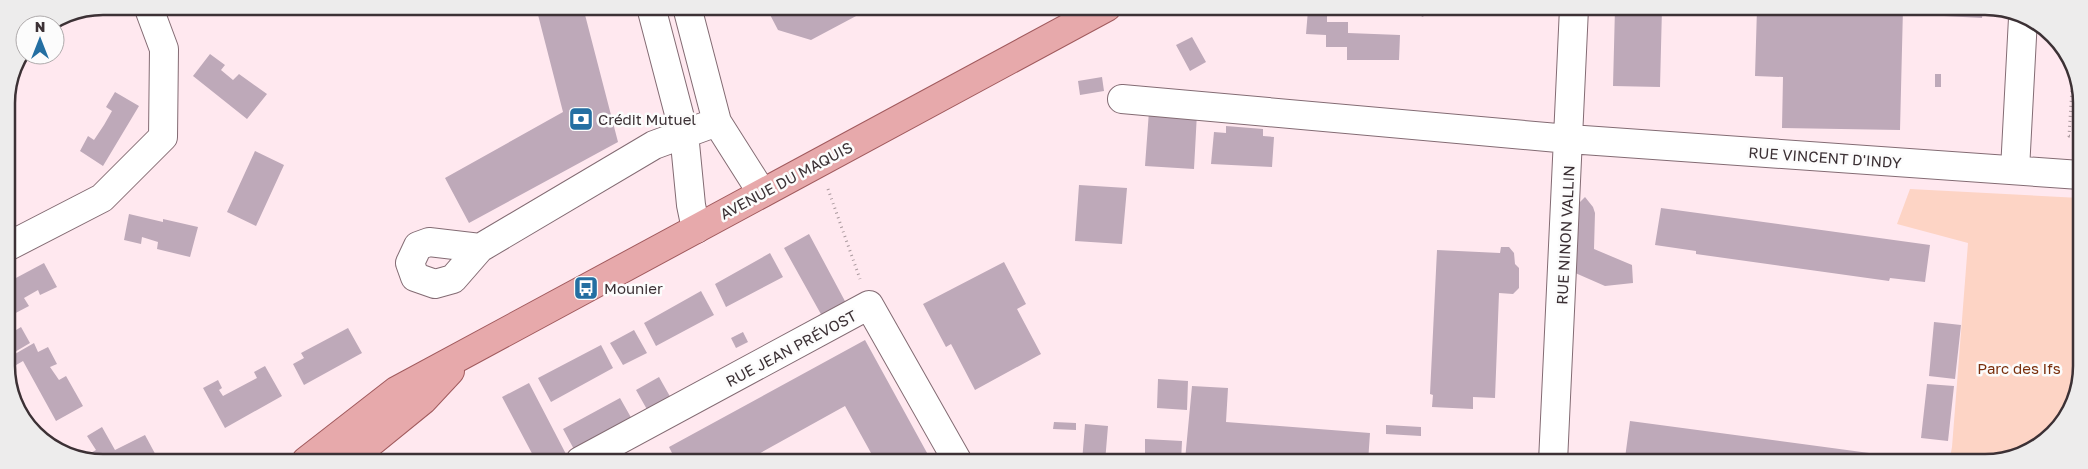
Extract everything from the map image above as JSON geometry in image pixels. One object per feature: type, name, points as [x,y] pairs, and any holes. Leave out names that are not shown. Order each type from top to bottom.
[{"type":"main road","name":"AVENUE DU MAQUIS","points":[[315,454],[396,391],[466,355],[495,337],[1092,15]]},
{"type":"main road","name":"AVENUE DU MAQUIS","points":[[356,454],[422,400],[466,355]]},
{"type":"street","points":[[15,244],[102,198],[163,137],[164,49],[151,15]]},
{"type":"street","points":[[653,15],[684,133],[691,205],[696,229]]},
{"type":"street","points":[[689,15],[717,122],[762,193]]},
{"type":"street","name":"RUE NINON VALLIN","points":[[1553,454],[1574,15]]},
{"type":"street","points":[[2014,170],[2023,24]]},
{"type":"street","name":"RUE VINCENT D'INDY","points":[[1122,99],[1569,139],[2073,174]]},
{"type":"street","points":[[480,248],[648,148],[717,122]]},
{"type":"street","name":"RUE JEAN PRÉVOST","points":[[593,454],[869,305],[953,454]]},
{"type":"path","points":[[2072,89],[2068,136],[2073,137]]},
{"type":"path","points":[[822,161],[828,191],[869,305]]},
{"type":"green space","name":"Parc des Ifs","points":[[1910,189],[2073,198],[2073,372],[2064,405],[2055,420],[2034,439],[2008,451],[1991,454],[1951,454],[1968,243],[1897,224]]},
{"type":"building","name":"Crédit Mutuel","points":[[538,15],[585,15],[618,142],[469,223],[445,178],[563,112]]},
{"type":"building","points":[[770,15],[858,15],[811,40],[778,30]]},
{"type":"building","points":[[1308,15],[1327,15],[1327,22],[1348,22],[1348,33],[1400,35],[1399,60],[1347,60],[1347,47],[1326,47],[1326,35],[1306,34]]},
{"type":"building","points":[[1615,15],[1662,15],[1660,87],[1613,86]]},
{"type":"building","points":[[1757,15],[1903,15],[1900,130],[1782,128],[1783,77],[1755,76]]},
{"type":"building","points":[[1944,15],[1982,15],[1982,18]]},
{"type":"building","points":[[1192,37],[1206,62],[1190,71],[1176,45]]},
{"type":"building","points":[[210,54],[225,65],[221,70],[233,80],[239,74],[267,94],[247,119],[193,76]]},
{"type":"building","points":[[1935,74],[1941,74],[1941,87],[1935,87]]},
{"type":"building","points":[[1102,77],[1104,91],[1080,95],[1078,81]]},
{"type":"building","points":[[115,92],[139,106],[103,166],[80,151],[88,136],[94,140],[104,125],[112,111],[106,107]]},
{"type":"building","points":[[1149,111],[1197,113],[1194,169],[1145,166]]},
{"type":"building","points":[[1226,126],[1263,129],[1263,136],[1274,137],[1272,167],[1211,164],[1214,132],[1226,133]]},
{"type":"building","points":[[255,151],[284,165],[256,226],[227,212]]},
{"type":"building","points":[[1079,185],[1127,188],[1122,244],[1075,241]]},
{"type":"building","points":[[1585,197],[1595,213],[1594,249],[1632,265],[1633,283],[1605,286],[1573,272],[1577,205]]},
{"type":"building","points":[[1661,208],[1930,245],[1925,282],[1890,278],[1889,281],[1696,254],[1696,251],[1655,245]]},
{"type":"building","points":[[129,214],[163,222],[163,219],[198,227],[190,257],[157,249],[158,242],[142,237],[141,244],[124,240]]},
{"type":"building","points":[[809,234],[846,303],[822,316],[784,248]]},
{"type":"building","points":[[1501,247],[1509,247],[1514,253],[1515,264],[1519,268],[1519,288],[1513,294],[1499,293],[1495,398],[1473,397],[1473,409],[1432,407],[1433,395],[1430,394],[1437,250],[1500,253]]},
{"type":"building","points":[[770,253],[783,277],[726,307],[715,284]]},
{"type":"building","points":[[1004,262],[1026,304],[1017,309],[1041,354],[975,390],[951,344],[946,347],[923,304]]},
{"type":"building","points":[[44,263],[57,287],[40,295],[38,290],[24,298],[29,306],[15,313],[15,278]]},
{"type":"building","points":[[701,291],[714,315],[656,346],[644,323]]},
{"type":"building","points":[[1934,322],[1961,325],[1955,379],[1929,376]]},
{"type":"building","points":[[21,327],[30,343],[15,352],[15,331]]},
{"type":"building","points":[[348,328],[362,353],[304,385],[293,364],[304,358],[301,353]]},
{"type":"building","points":[[634,330],[647,353],[623,365],[610,343]]},
{"type":"building","points":[[743,332],[748,342],[736,348],[731,338]]},
{"type":"building","points":[[865,340],[928,454],[872,454],[845,406],[758,454],[672,454],[669,447]]},
{"type":"building","points":[[34,343],[38,352],[48,347],[57,364],[50,367],[59,380],[66,376],[83,406],[56,421],[23,361],[15,366],[15,354]]},
{"type":"building","points":[[601,345],[613,368],[551,402],[538,378]]},
{"type":"building","points":[[265,366],[282,396],[225,428],[203,388],[218,380],[222,388],[219,390],[223,396],[257,378],[254,372]]},
{"type":"building","points":[[659,377],[672,400],[649,413],[636,390]]},
{"type":"building","points":[[1158,379],[1188,381],[1187,410],[1157,408]]},
{"type":"building","points":[[529,383],[566,454],[532,454],[502,397]]},
{"type":"building","points":[[1927,384],[1954,386],[1948,441],[1921,438]]},
{"type":"building","points":[[1192,386],[1228,388],[1226,422],[1370,433],[1369,454],[1186,454]]},
{"type":"building","points":[[620,398],[633,421],[576,453],[563,429]]},
{"type":"building","points":[[1630,421],[1877,454],[1626,454]]},
{"type":"building","points":[[1054,422],[1076,423],[1076,430],[1053,429]]},
{"type":"building","points":[[1085,424],[1108,426],[1106,454],[1083,454]]},
{"type":"building","points":[[1386,425],[1421,427],[1421,436],[1386,434]]},
{"type":"building","points":[[102,427],[115,450],[145,435],[155,454],[91,453],[96,450],[87,436]]},
{"type":"building","points":[[1145,439],[1182,441],[1181,454],[1145,454]]},
{"type":"place","name":"Crédit Mutuel","points":[[581,119]]},
{"type":"place","name":"Mounier","points":[[586,288]]}]
